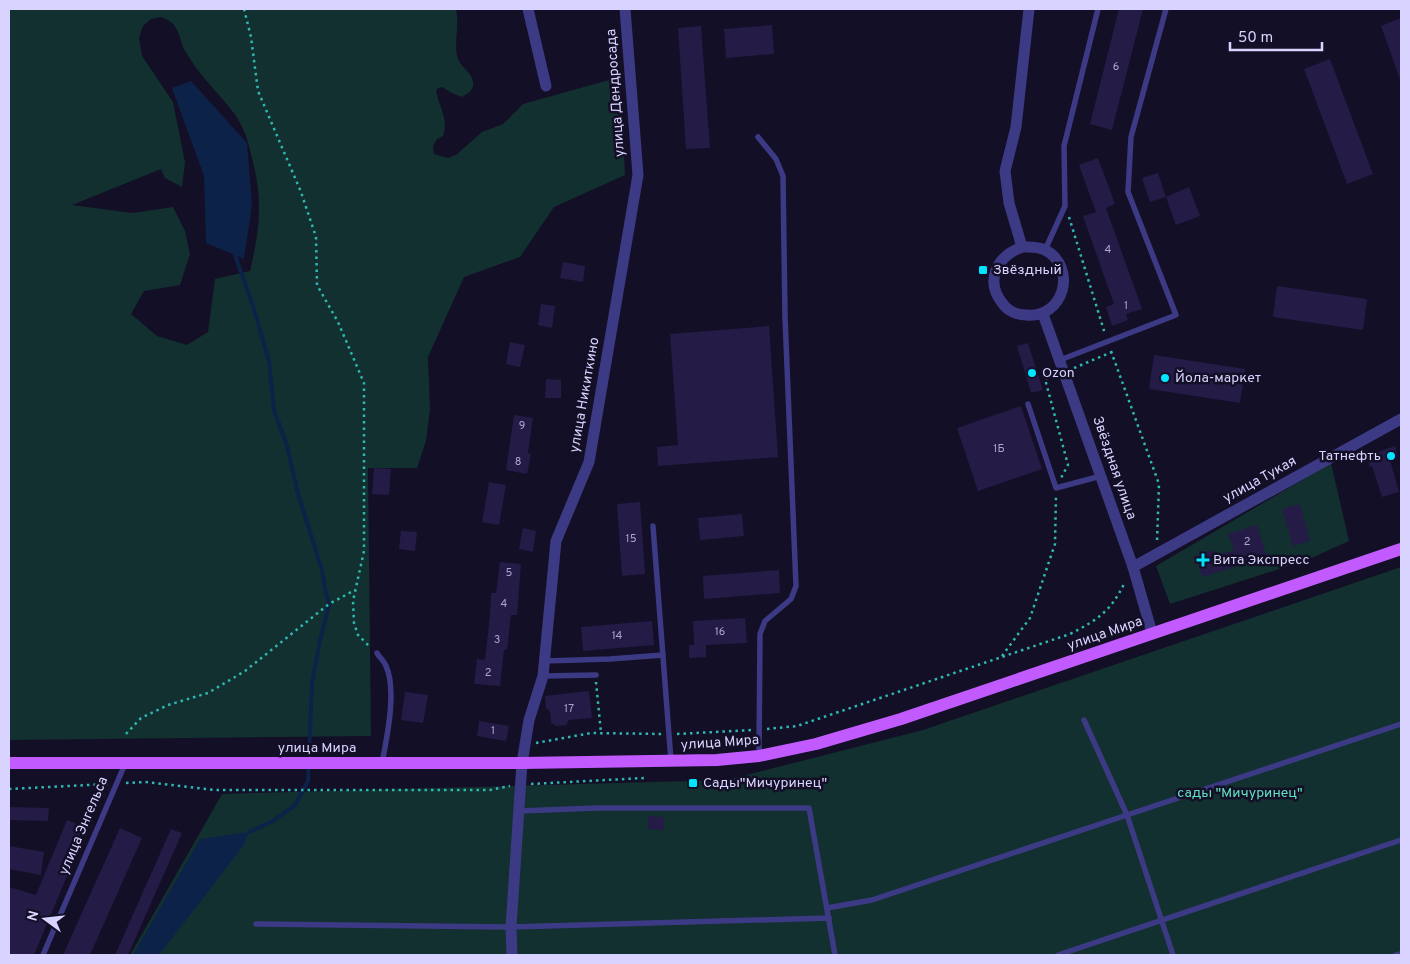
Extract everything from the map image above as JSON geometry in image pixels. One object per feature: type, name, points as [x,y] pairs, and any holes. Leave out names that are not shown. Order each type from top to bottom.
[{"type":"main road","name":"улица Мира","points":[[9,763],[522,763],[717,760],[759,756],[816,744],[901,719],[1401,549]]},
{"type":"street","points":[[528,9],[546,86]]},
{"type":"street","name":"улица Дендросада","points":[[625,9],[638,175]]},
{"type":"street","points":[[1022,247],[1009,203],[1005,171],[1016,127],[1029,9]]},
{"type":"street","name":"улица Никиткино","points":[[512,955],[511,927],[522,763],[529,720],[543,676],[556,541],[589,462],[638,175]]},
{"type":"street","points":[[1022,247],[1035,247],[1044,250],[1052,255],[1059,264],[1064,281],[1060,296],[1055,304],[1043,314],[1034,316],[1013,312],[1004,306],[996,291],[995,273],[1000,262],[1006,255],[1022,247]]},
{"type":"street","name":"Звёздная улица","points":[[1043,314],[1133,567],[1152,634]]},
{"type":"street","name":"улица Тукая","points":[[1133,567],[1401,419]]},
{"type":"lane","points":[[1044,250],[1065,206],[1064,146],[1098,9]]},
{"type":"lane","points":[[1060,360],[1176,315],[1128,192],[1131,137],[1166,9]]},
{"type":"lane","points":[[758,136],[776,159],[782,176],[785,317],[796,586],[791,600],[765,621],[760,634],[759,756]]},
{"type":"lane","points":[[1028,404],[1056,488],[1101,476]]},
{"type":"lane","points":[[653,526],[671,761]]},
{"type":"lane","points":[[377,653],[386,666],[392,687],[387,739],[382,763]]},
{"type":"lane","points":[[544,661],[610,660],[663,656]]},
{"type":"lane","points":[[543,676],[596,675]]},
{"type":"lane","points":[[1084,720],[1127,815],[1173,955]]},
{"type":"lane","points":[[827,908],[872,900],[1401,724]]},
{"type":"lane","name":"улица Энгельса","points":[[42,955],[126,762]]},
{"type":"lane","points":[[519,810],[809,808],[835,955]]},
{"type":"lane","points":[[1058,955],[1401,840]]},
{"type":"lane","points":[[256,924],[511,927],[829,918]]},
{"type":"lane","points":[[1396,955],[1401,954]]},
{"type":"path","points":[[244,9],[251,37],[258,91],[301,192],[316,237],[317,285],[338,322],[364,383],[364,552],[353,601],[358,635],[377,653]]},
{"type":"path","points":[[1065,206],[1108,342],[1159,484],[1157,554]]},
{"type":"path","points":[[1001,658],[1030,618],[1055,544],[1056,488],[1068,465],[1045,379],[1112,352]]},
{"type":"path","points":[[525,746],[591,733],[669,734],[758,730],[797,726],[1070,634],[1095,622],[1116,600],[1133,567]]},
{"type":"path","points":[[126,734],[141,718],[168,705],[208,693],[245,671],[329,604],[355,590]]},
{"type":"path","points":[[596,675],[601,733]]},
{"type":"path","points":[[126,783],[145,782],[215,790],[490,790],[521,784],[644,778]]},
{"type":"path","points":[[9,789],[116,783]]},
{"type":"green space","points":[[9,9],[456,9],[458,59],[472,78],[473,86],[462,97],[442,87],[436,91],[443,113],[445,130],[443,136],[437,139],[433,146],[434,154],[448,158],[456,155],[482,132],[503,124],[523,104],[620,77],[625,175],[554,207],[520,257],[464,277],[428,357],[430,409],[426,441],[417,468],[368,468],[371,736],[9,740]],"holes":[[[161,17],[167,19],[175,26],[184,49],[194,65],[237,117],[243,128],[252,158],[259,201],[258,228],[250,271],[215,279],[208,332],[187,345],[157,336],[131,314],[144,291],[180,285],[190,254],[185,231],[173,207],[133,213],[72,205],[161,169],[165,178],[182,187],[185,162],[173,102],[142,56],[139,38],[143,26],[151,19]]]},
{"type":"green space","points":[[1331,463],[1349,541],[1307,560],[1170,604],[1156,566]]},
{"type":"green space","name":"сады \"Мичуринец\"","points":[[1401,567],[1401,955],[130,955],[222,794],[727,780],[923,730]]},
{"type":"water","points":[[191,81],[247,143],[252,205],[244,259],[206,243],[204,176],[172,88]]},
{"type":"water","points":[[249,832],[244,845],[159,955],[133,955],[200,839]]},
{"type":"building","points":[[1119,9],[1143,9],[1112,130],[1090,124]]},
{"type":"building","points":[[1401,18],[1401,79],[1400,79],[1381,26]]},
{"type":"building","points":[[772,25],[774,54],[726,58],[724,29]]},
{"type":"building","points":[[701,26],[710,148],[686,149],[678,28]]},
{"type":"building","points":[[1330,59],[1373,174],[1347,184],[1304,69]]},
{"type":"building","points":[[1098,158],[1115,204],[1106,208],[1142,309],[1126,314],[1128,320],[1112,326],[1106,307],[1114,304],[1083,216],[1096,212],[1079,165]]},
{"type":"building","points":[[1158,173],[1166,197],[1150,202],[1142,178]]},
{"type":"building","points":[[1189,187],[1200,216],[1176,225],[1166,197]]},
{"type":"building","points":[[563,262],[585,266],[583,282],[560,278]]},
{"type":"building","points":[[1277,286],[1367,299],[1363,330],[1273,317]]},
{"type":"building","points":[[541,304],[555,306],[552,328],[538,325]]},
{"type":"building","points":[[769,326],[778,457],[658,466],[657,447],[678,445],[670,334]]},
{"type":"building","points":[[510,342],[525,345],[520,367],[506,364]]},
{"type":"building","points":[[1028,343],[1043,390],[1031,393],[1017,346]]},
{"type":"building","points":[[1154,355],[1245,369],[1240,403],[1149,389]]},
{"type":"building","points":[[546,379],[561,380],[561,398],[545,398]]},
{"type":"building","points":[[1021,406],[1042,469],[978,491],[957,428]]},
{"type":"building","points":[[514,415],[533,418],[528,453],[531,454],[527,474],[506,470]]},
{"type":"building","points":[[1395,446],[1398,457],[1390,460],[1399,492],[1382,497],[1372,466],[1370,467],[1366,456]]},
{"type":"building","points":[[374,468],[391,469],[389,495],[372,494]]},
{"type":"building","points":[[489,482],[506,485],[499,525],[482,522]]},
{"type":"building","points":[[640,502],[645,574],[622,576],[617,504]]},
{"type":"building","points":[[1300,504],[1310,541],[1293,546],[1282,509]]},
{"type":"building","points":[[742,514],[744,536],[700,540],[698,518]]},
{"type":"building","points":[[1257,525],[1267,557],[1202,577],[1196,556],[1214,550],[1215,556],[1234,550],[1228,534]]},
{"type":"building","points":[[523,528],[536,531],[533,552],[519,549]]},
{"type":"building","points":[[401,531],[417,532],[415,551],[399,549]]},
{"type":"building","points":[[500,562],[521,564],[517,615],[511,615],[507,650],[504,650],[500,686],[474,684],[477,659],[485,660],[491,593],[496,593]]},
{"type":"building","points":[[779,570],[780,593],[704,599],[703,576]]},
{"type":"building","points":[[745,618],[747,643],[706,645],[706,657],[689,658],[689,645],[694,645],[693,621]]},
{"type":"building","points":[[652,621],[654,645],[583,651],[581,627]]},
{"type":"building","points":[[589,691],[592,718],[569,720],[566,725],[556,726],[551,723],[550,711],[546,708],[545,696]]},
{"type":"building","points":[[405,692],[428,695],[423,723],[401,720]]},
{"type":"building","points":[[479,721],[509,726],[506,741],[477,736]]},
{"type":"building","points":[[9,807],[49,808],[48,821],[9,820]]},
{"type":"building","points":[[648,816],[664,817],[664,830],[648,829]]},
{"type":"building","points":[[67,820],[87,828],[34,955],[9,955],[9,887],[36,895]]},
{"type":"building","points":[[120,828],[142,838],[90,955],[63,955]]},
{"type":"building","points":[[171,829],[182,833],[128,955],[115,955]]},
{"type":"building","points":[[9,846],[44,852],[41,875],[9,869]]},
{"type":"waterway","points":[[235,255],[253,306],[269,361],[274,410],[287,446],[298,494],[322,570],[329,604],[312,683],[308,781],[295,805],[273,821],[249,832]]},
{"type":"place","name":"Звёздный","points":[[983,270]]},
{"type":"place","name":"Ozon","points":[[1032,373]]},
{"type":"place","name":"Йола-маркет","points":[[1165,378]]},
{"type":"place","name":"Татнефть","points":[[1391,456]]},
{"type":"place","name":"Вита Экспресс","points":[[1203,560]]},
{"type":"place","name":"Сады\"Мичуринец\"","points":[[693,783]]}]
